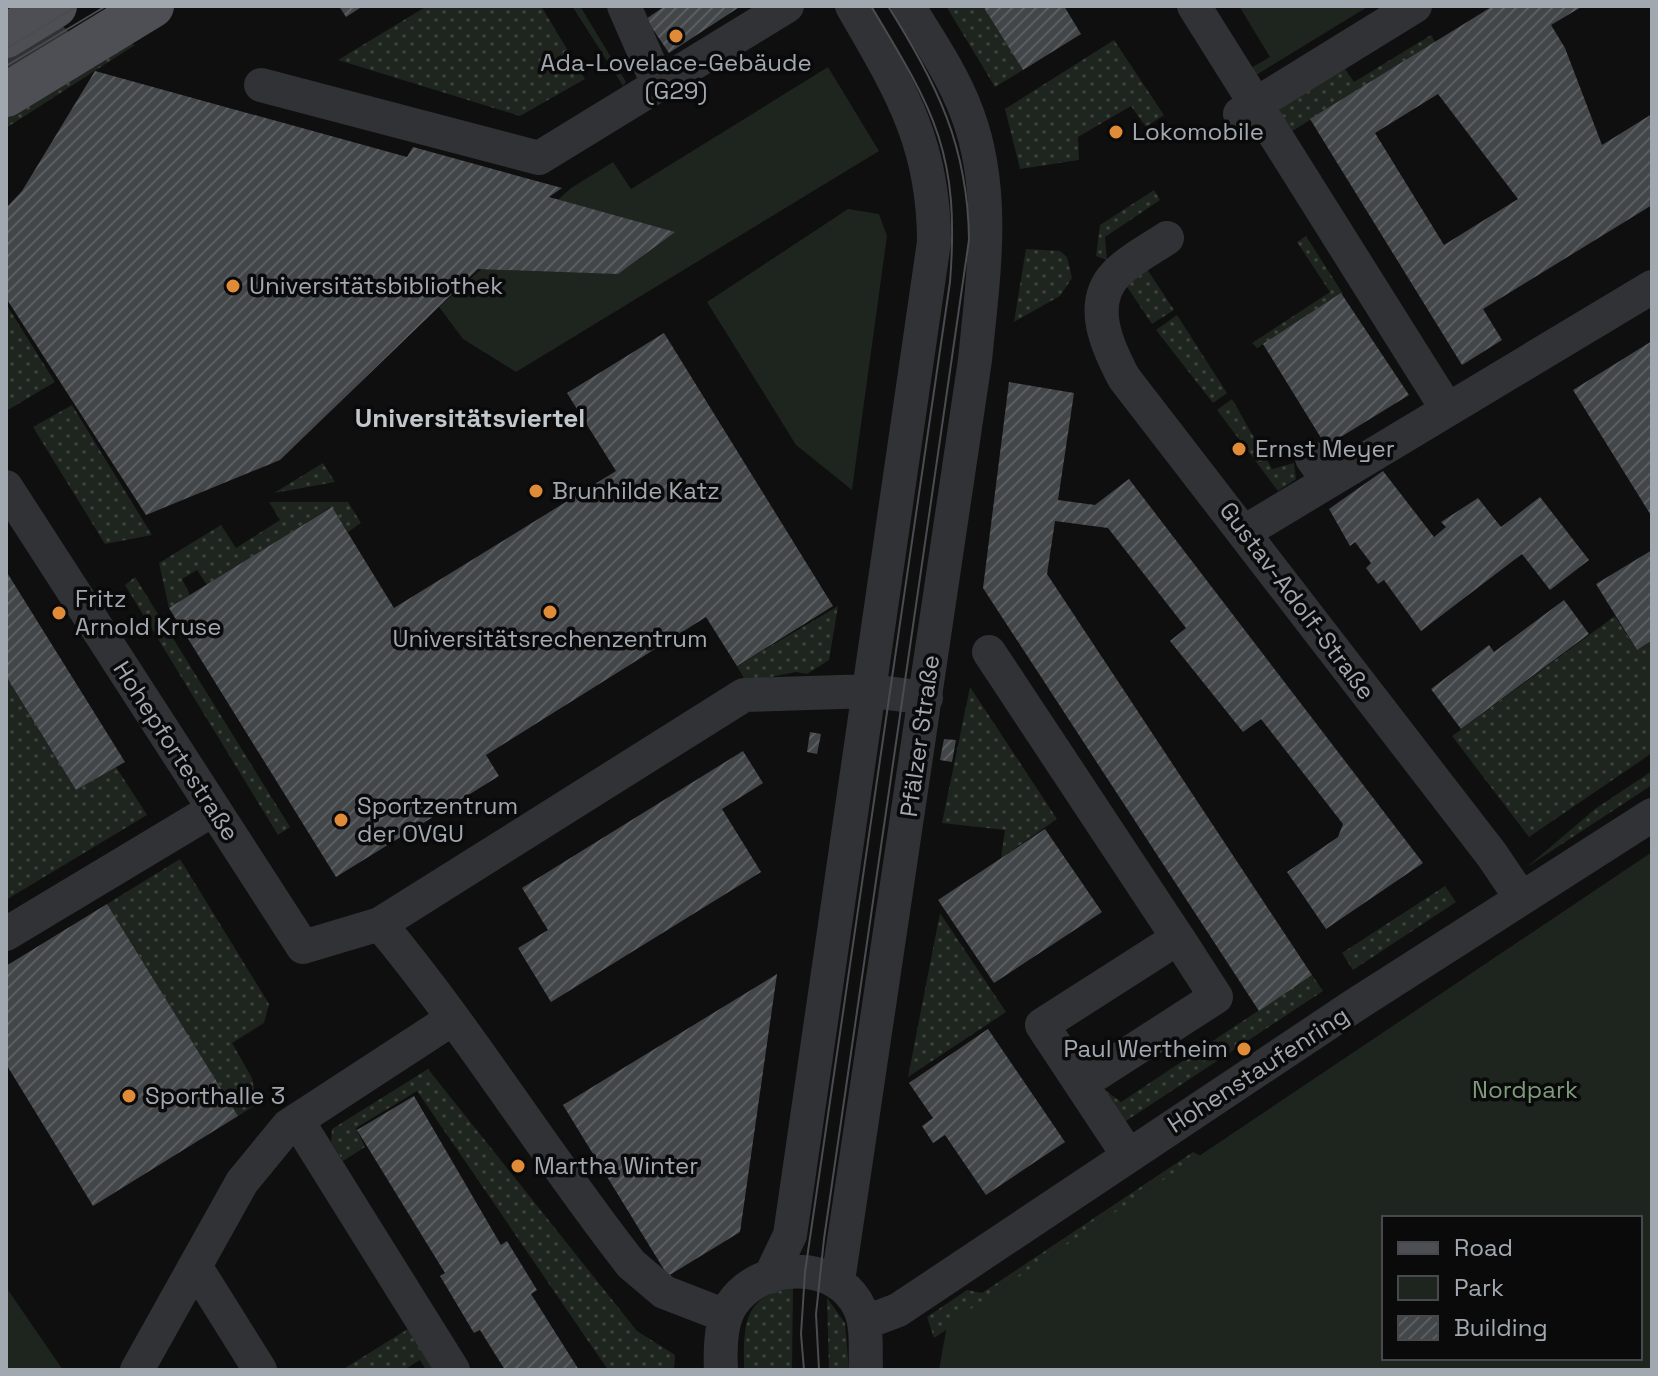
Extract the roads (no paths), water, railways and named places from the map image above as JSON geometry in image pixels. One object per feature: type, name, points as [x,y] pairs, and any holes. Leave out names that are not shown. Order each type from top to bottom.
[{"type":"main road","points":[[6,36],[55,6]]},
{"type":"main road","points":[[6,95],[152,6]]},
{"type":"street","points":[[6,69],[112,6]]},
{"type":"street","points":[[624,6],[659,86]]},
{"type":"street","points":[[261,85],[539,158],[787,6]]},
{"type":"street","points":[[770,1277],[790,1235],[872,691],[928,292],[934,218],[926,158],[903,97],[852,6]]},
{"type":"street","name":"Pfälzer Straße","points":[[838,1281],[975,360],[986,244],[984,190],[977,142],[966,109],[908,6]]},
{"type":"street","points":[[1194,6],[1247,110],[1447,409]]},
{"type":"street","points":[[1247,110],[1415,6]]},
{"type":"street","name":"Gustav-Adolf-Straße","points":[[1167,238],[1115,274],[1104,293],[1103,337],[1124,378],[1246,531],[1492,855],[1521,898]]},
{"type":"street","points":[[1246,531],[1320,469],[1447,409],[1652,287]]},
{"type":"street","name":"Hohepfortestraße","points":[[6,487],[303,947],[380,924],[744,695],[872,691],[926,698]]},
{"type":"street","points":[[989,652],[1216,997],[1081,1084]]},
{"type":"street","points":[[6,934],[214,809]]},
{"type":"street","name":"Hohenstaufenring","points":[[864,1323],[898,1310],[1128,1155],[1652,815]]},
{"type":"street","points":[[380,924],[424,977],[631,1264],[664,1292],[711,1311]]},
{"type":"street","points":[[1128,1155],[1042,1025],[1178,938]]},
{"type":"street","points":[[137,1370],[242,1182],[288,1126],[452,1019]]},
{"type":"street","points":[[297,1120],[453,1370]]},
{"type":"street","points":[[195,1266],[260,1370]]},
{"type":"street","points":[[711,1311],[770,1277],[805,1272],[838,1281],[856,1301],[864,1323],[866,1370]]},
{"type":"street","points":[[711,1311],[721,1370]]},
{"type":"tram line","points":[[6,49],[77,6]]},
{"type":"tram line","points":[[6,66],[106,6]]},
{"type":"tram line","points":[[804,1370],[801,1334],[805,1272],[950,282],[951,200],[938,136],[912,76],[871,6]]},
{"type":"tram line","points":[[819,1370],[816,1314],[824,1239],[969,240],[963,174],[956,145],[935,90],[888,6]]},
{"type":"place","name":"Ada-Lovelace-Gebäude (G29)","points":[[676,36]]},
{"type":"place","name":"Lokomobile","points":[[1116,132]]},
{"type":"place","name":"Universitätsbibliothek","points":[[233,286]]},
{"type":"place","name":"Ernst Meyer","points":[[1239,449]]},
{"type":"place","name":"Brunhilde Katz","points":[[536,491]]},
{"type":"place","name":"Universitätsrechenzentrum","points":[[550,612]]},
{"type":"place","name":"Fritz Arnold Kruse","points":[[59,613]]},
{"type":"place","name":"Sportzentrum der OVGU","points":[[341,820]]},
{"type":"place","name":"Paul Wertheim","points":[[1244,1049]]},
{"type":"place","name":"Sporthalle 3","points":[[129,1096]]},
{"type":"place","name":"Martha Winter","points":[[518,1166]]},
{"type":"district","name":"Universitätsviertel","points":[[470,418]]},
{"type":"park label","name":"Nordpark","points":[[1525,1090]]}]
